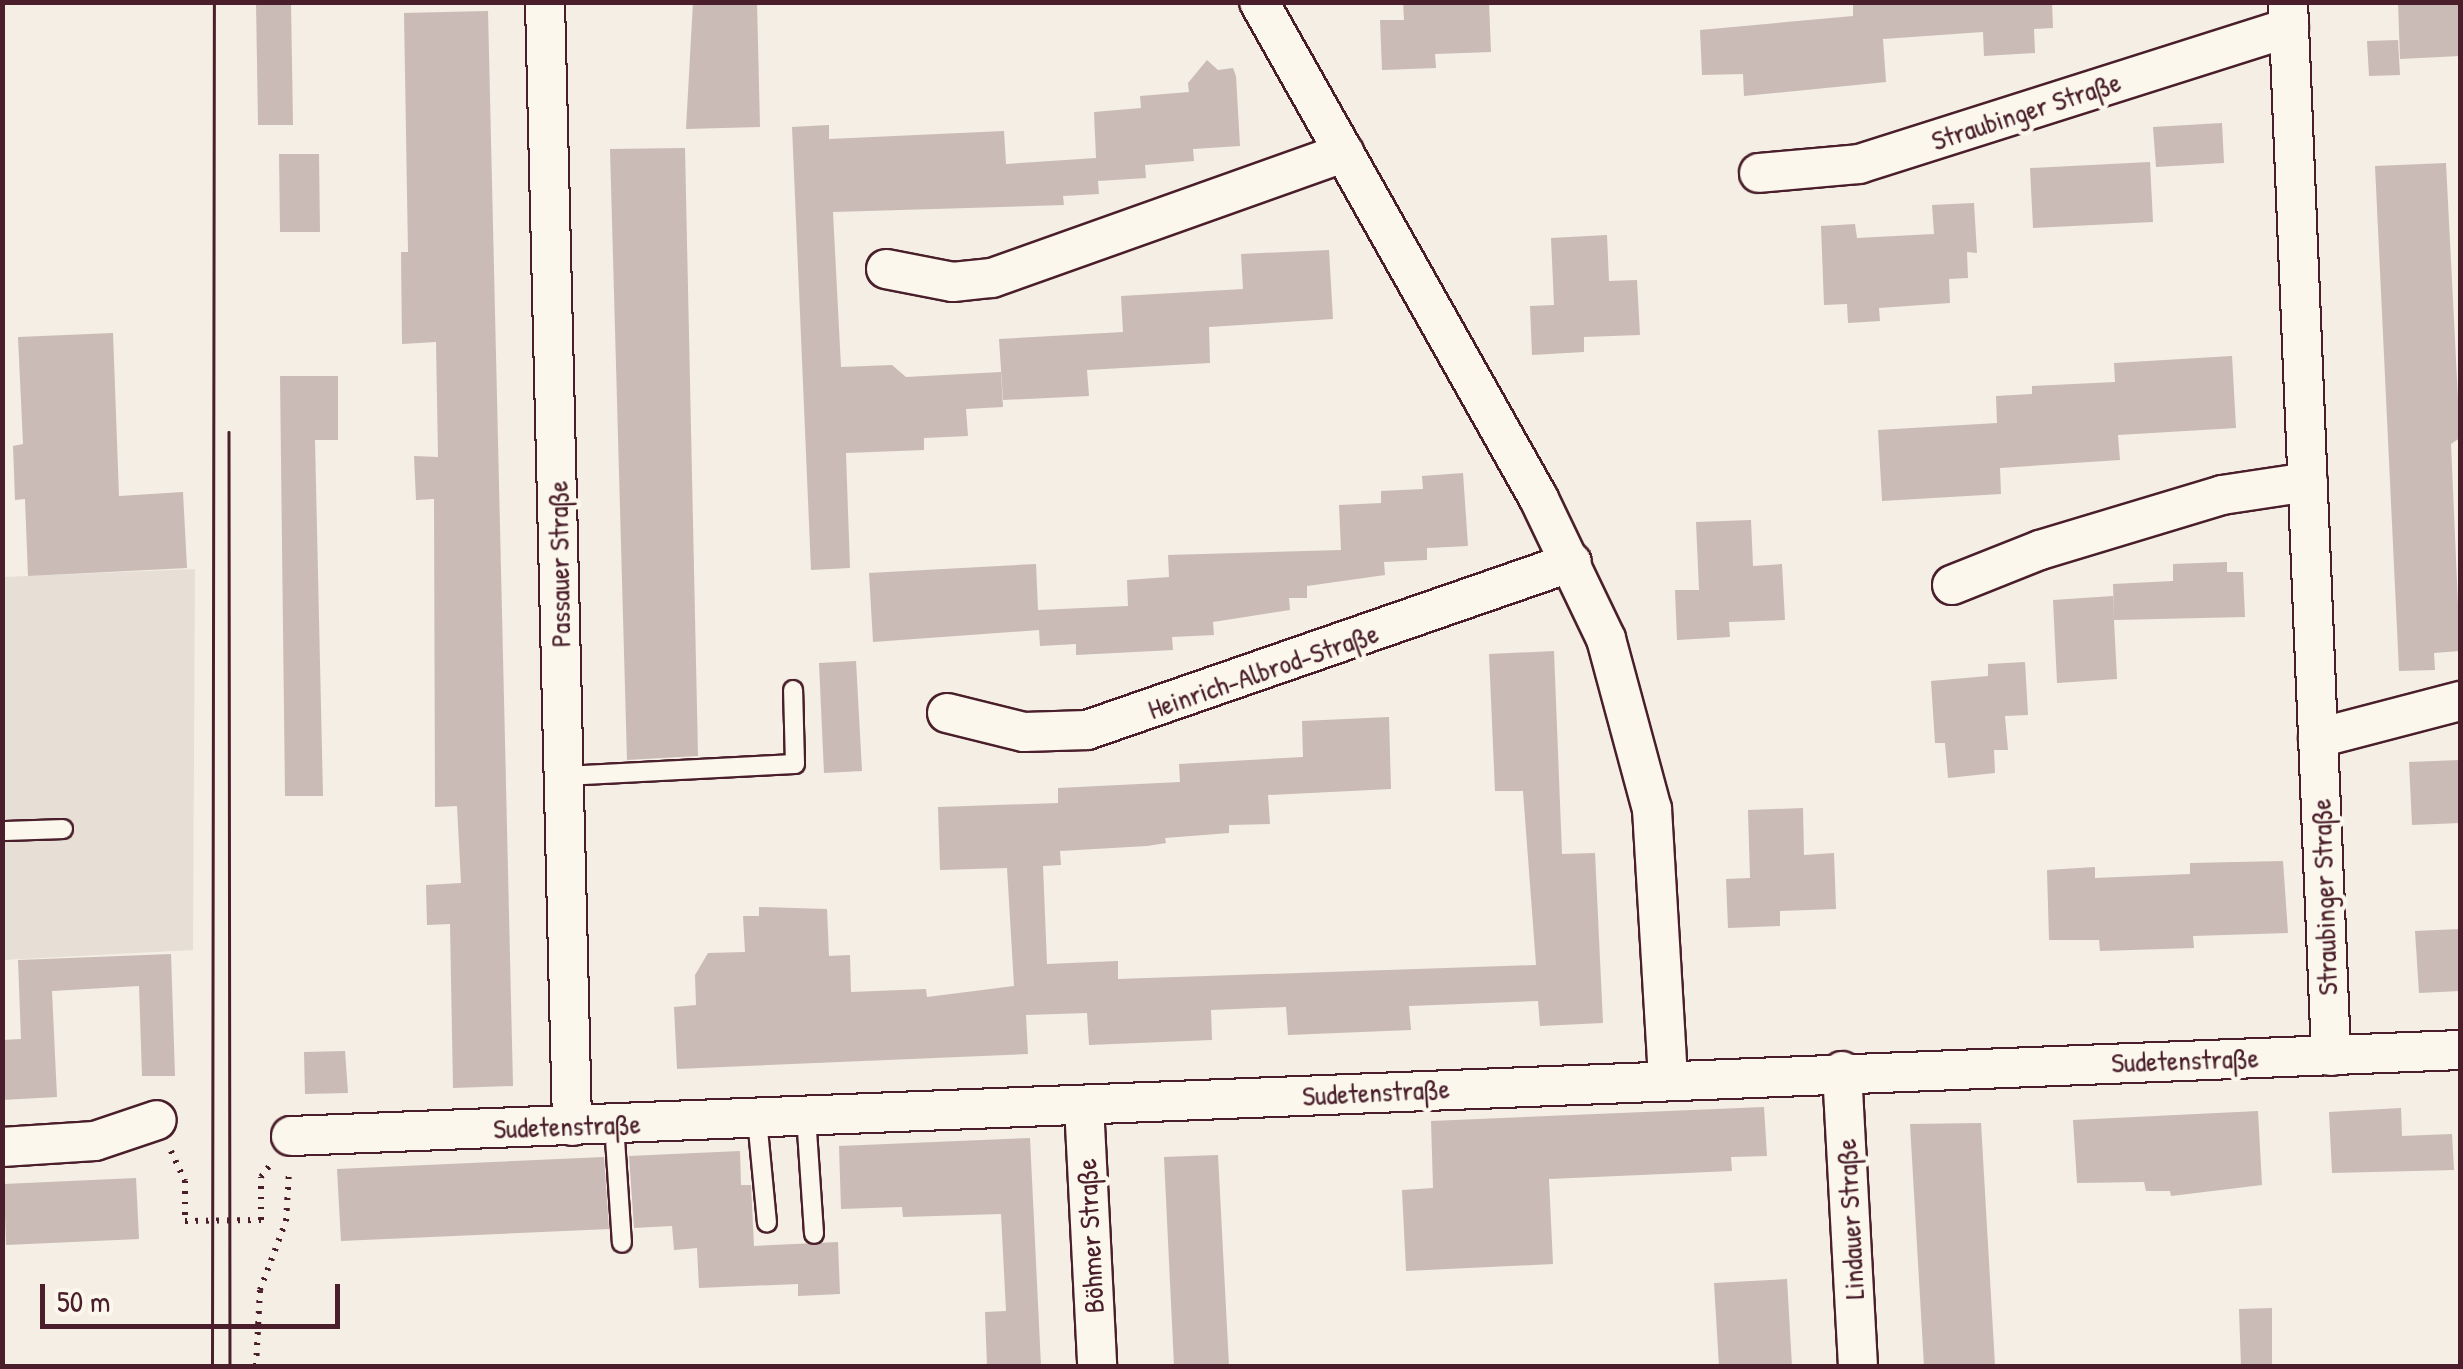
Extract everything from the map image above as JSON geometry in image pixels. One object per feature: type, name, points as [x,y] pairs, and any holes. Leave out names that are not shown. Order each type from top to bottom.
[{"type":"street","name":"Passauer Straße","points":[[545,2],[572,1126]]},
{"type":"street","points":[[1258,2],[1572,562],[1629,708],[1652,809],[1668,1079]]},
{"type":"street","name":"Straubinger Straße","points":[[1759,173],[1859,164],[2288,15],[2331,1056]]},
{"type":"street","points":[[886,269],[954,282],[992,278],[1344,153]]},
{"type":"street","points":[[1952,585],[2040,550],[2222,495],[2308,482]]},
{"type":"street","name":"Heinrich-Albrod-Straße","points":[[947,713],[1024,732],[1087,730],[1572,562]]},
{"type":"street","points":[[2318,738],[2460,701]]},
{"type":"street","name":"Sudetenstraße","points":[[292,1136],[1842,1071],[2460,1050]]},
{"type":"street","name":"Lindauer Straße","points":[[1842,1071],[1858,1366]]},
{"type":"street","name":"Böhmer Straße","points":[[1084,1105],[1097,1366]]},
{"type":"street","points":[[2,1146],[96,1141],[156,1120]]},
{"type":"lane","points":[[564,776],[795,764],[792,690]]},
{"type":"lane","points":[[2,831],[63,829]]},
{"type":"lane","points":[[806,1116],[814,1234]]},
{"type":"lane","points":[[756,1119],[767,1224]]},
{"type":"lane","points":[[614,1124],[622,1244]]},
{"type":"path","points":[[256,1366],[260,1290],[286,1221],[292,1136]]},
{"type":"path","points":[[184,1181],[185,1222],[261,1220],[261,1177]]},
{"type":"shaded area","points":[[195,569],[193,950],[3,960],[3,577]]},
{"type":"building","points":[[256,2],[291,2],[293,125],[258,125]]},
{"type":"building","points":[[693,2],[757,2],[760,127],[686,129]]},
{"type":"building","points":[[1403,2],[1489,2],[1491,52],[1435,54],[1436,68],[1382,70],[1380,20],[1404,20]]},
{"type":"building","points":[[1853,2],[2052,2],[2053,28],[2034,29],[2035,53],[1984,56],[1983,32],[1883,39],[1886,82],[1744,96],[1743,74],[1702,75],[1700,30],[1853,16]]},
{"type":"building","points":[[2398,2],[2460,2],[2460,56],[2400,59]]},
{"type":"building","points":[[488,11],[513,1086],[453,1088],[450,924],[427,925],[426,885],[461,883],[457,806],[435,807],[434,499],[416,500],[414,456],[438,457],[436,342],[402,344],[401,252],[408,252],[404,13]]},
{"type":"building","points":[[2398,40],[2400,75],[2369,76],[2367,41]]},
{"type":"building","points":[[1207,60],[1218,70],[1233,68],[1240,146],[1193,149],[1194,161],[1145,165],[1146,178],[1098,181],[1099,194],[1063,196],[1064,205],[833,212],[841,367],[892,365],[906,377],[1001,372],[1003,407],[966,409],[968,436],[924,438],[924,450],[846,453],[850,568],[811,570],[792,127],[829,125],[829,139],[1004,131],[1006,164],[1096,158],[1094,112],[1141,108],[1140,96],[1189,92],[1188,83]]},
{"type":"building","points":[[2222,123],[2224,163],[2156,167],[2153,127]]},
{"type":"building","points":[[685,148],[698,756],[627,760],[610,149]]},
{"type":"building","points":[[279,154],[319,154],[320,232],[280,232]]},
{"type":"building","points":[[2150,162],[2153,222],[2033,228],[2030,168]]},
{"type":"building","points":[[2446,163],[2460,438],[2451,444],[2460,651],[2434,653],[2435,670],[2399,671],[2375,166]]},
{"type":"building","points":[[1974,203],[1977,253],[1967,252],[1968,278],[1949,279],[1950,303],[1879,308],[1880,321],[1848,323],[1847,304],[1824,305],[1821,226],[1855,224],[1857,238],[1934,234],[1932,205]]},
{"type":"building","points":[[1607,235],[1609,281],[1637,280],[1640,335],[1584,337],[1584,352],[1532,355],[1530,306],[1554,305],[1551,238]]},
{"type":"building","points":[[1329,250],[1333,319],[1209,327],[1210,363],[1087,370],[1089,396],[1003,400],[999,339],[1123,332],[1121,296],[1243,289],[1241,254]]},
{"type":"building","points":[[113,333],[119,496],[183,492],[187,568],[28,576],[25,499],[15,500],[13,446],[23,444],[18,337]]},
{"type":"building","points":[[2232,356],[2236,428],[2118,435],[2120,460],[2000,468],[2001,494],[1882,501],[1878,430],[1997,423],[1996,396],[2032,394],[2032,386],[2115,382],[2114,363]]},
{"type":"building","points":[[280,376],[338,376],[338,440],[315,440],[323,796],[285,796]]},
{"type":"building","points":[[1463,473],[1468,546],[1427,548],[1427,560],[1384,562],[1385,575],[1307,586],[1307,598],[1289,598],[1290,610],[1213,622],[1214,635],[1172,637],[1173,650],[1076,655],[1076,644],[1040,646],[1039,630],[873,642],[869,573],[1036,564],[1038,610],[1128,606],[1127,580],[1169,577],[1168,555],[1341,550],[1339,505],[1381,503],[1381,491],[1423,489],[1422,476]]},
{"type":"building","points":[[1751,520],[1753,566],[1782,564],[1785,620],[1729,622],[1730,637],[1677,640],[1675,590],[1699,590],[1696,522]]},
{"type":"building","points":[[2227,562],[2227,572],[2243,572],[2245,617],[2114,620],[2113,584],[2173,581],[2173,564]]},
{"type":"building","points":[[2113,596],[2117,679],[2057,683],[2053,600]]},
{"type":"building","points":[[1554,651],[1562,854],[1595,853],[1603,1023],[1540,1026],[1538,1001],[1409,1006],[1411,1030],[1288,1035],[1286,1007],[1211,1010],[1212,1040],[1089,1045],[1087,1013],[1026,1015],[1028,1054],[677,1069],[674,1007],[696,1005],[695,975],[708,953],[745,952],[743,916],[759,916],[759,907],[827,909],[829,956],[850,955],[851,992],[926,989],[927,997],[1014,986],[1007,868],[940,870],[938,807],[1058,803],[1058,788],[1180,782],[1179,764],[1303,757],[1302,721],[1389,717],[1391,789],[1268,795],[1270,824],[1229,825],[1229,833],[1165,838],[1166,843],[1147,846],[1060,851],[1061,865],[1043,866],[1047,964],[1118,961],[1118,979],[1536,965],[1523,791],[1495,791],[1489,654]]},
{"type":"building","points":[[856,661],[862,771],[824,773],[819,663]]},
{"type":"building","points":[[2025,662],[2028,715],[2005,716],[2008,750],[1994,750],[1995,773],[1948,778],[1945,743],[1935,743],[1931,681],[1988,676],[1988,664]]},
{"type":"building","points":[[2460,760],[2460,823],[2412,825],[2409,762]]},
{"type":"building","points":[[1803,808],[1804,855],[1834,853],[1836,909],[1780,911],[1780,926],[1728,928],[1726,879],[1750,878],[1748,810]]},
{"type":"building","points":[[2283,861],[2288,933],[2193,936],[2194,948],[2100,951],[2099,940],[2049,940],[2047,870],[2095,867],[2095,878],[2190,874],[2190,863]]},
{"type":"building","points":[[2460,929],[2460,991],[2419,993],[2415,931]]},
{"type":"building","points":[[171,954],[175,1076],[142,1076],[139,986],[52,991],[57,1097],[2,1100],[2,1040],[21,1039],[18,960]]},
{"type":"building","points":[[345,1051],[348,1093],[305,1094],[304,1052]]},
{"type":"building","points":[[1764,1107],[1767,1156],[1731,1157],[1732,1171],[1549,1179],[1553,1264],[1406,1271],[1402,1190],[1433,1188],[1431,1121]]},
{"type":"building","points":[[2401,1108],[2402,1136],[2452,1134],[2454,1170],[2332,1173],[2329,1112]]},
{"type":"building","points":[[2258,1111],[2262,1185],[2171,1196],[2170,1191],[2146,1191],[2144,1182],[2077,1183],[2073,1120]]},
{"type":"building","points":[[1981,1123],[1995,1366],[1924,1366],[1910,1124]]},
{"type":"building","points":[[1030,1138],[1041,1366],[987,1366],[985,1312],[1006,1311],[1001,1214],[903,1217],[902,1207],[841,1209],[839,1146]]},
{"type":"building","points":[[740,1151],[741,1185],[751,1185],[754,1246],[838,1242],[840,1294],[798,1296],[798,1284],[699,1288],[697,1248],[674,1250],[672,1226],[634,1228],[629,1156]]},
{"type":"building","points":[[1218,1155],[1229,1366],[1174,1366],[1164,1157]]},
{"type":"building","points":[[604,1157],[609,1229],[341,1241],[337,1169]]},
{"type":"building","points":[[136,1178],[139,1239],[6,1245],[4,1184]]},
{"type":"building","points":[[1787,1279],[1792,1366],[1719,1366],[1714,1283]]},
{"type":"building","points":[[2272,1308],[2272,1366],[2241,1366],[2239,1309]]},
{"type":"tram line","points":[[212,1366],[214,2]]},
{"type":"tram line","points":[[229,432],[230,1366]]}]
